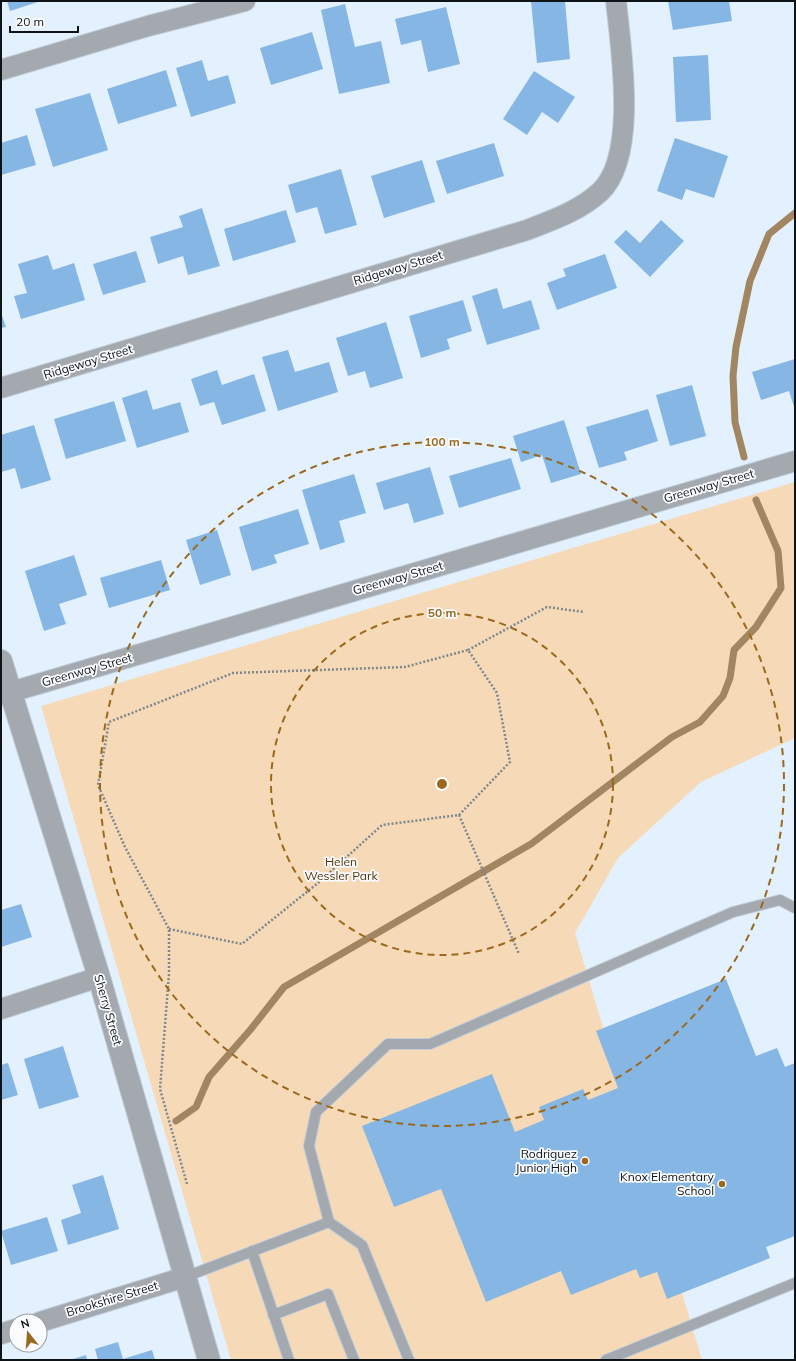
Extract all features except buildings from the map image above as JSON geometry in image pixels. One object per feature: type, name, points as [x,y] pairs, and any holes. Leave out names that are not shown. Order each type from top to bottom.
[{"type":"street","points":[[1,70],[148,26],[245,1]]},
{"type":"street","name":"Ridgeway Street","points":[[1,388],[527,230],[567,214],[600,192],[614,173],[624,125],[623,71],[616,1]]},
{"type":"street","name":"Greenway Street","points":[[5,694],[795,461]]},
{"type":"street","name":"Sherry Street","points":[[1,662],[5,694],[99,977],[209,1360]]},
{"type":"street","points":[[1,1009],[99,977]]},
{"type":"street","name":"Brookshire Street","points":[[48,1320],[185,1277]]},
{"type":"lane","points":[[409,1360],[362,1245],[329,1222],[309,1146],[316,1112],[388,1044],[430,1044],[733,912],[780,900],[795,908]]},
{"type":"lane","points":[[185,1277],[329,1222]]},
{"type":"lane","points":[[252,1251],[289,1360]]},
{"type":"lane","points":[[606,1360],[795,1283]]},
{"type":"lane","points":[[273,1315],[328,1294],[354,1360]]},
{"type":"path","points":[[187,1184],[160,1089],[170,974],[169,929],[125,847],[98,785],[109,722],[232,673],[405,667],[468,650],[547,607],[584,612]]},
{"type":"path","points":[[169,929],[242,944],[318,883],[382,825],[459,815],[510,762],[497,693],[468,650]]},
{"type":"path","points":[[459,815],[519,954]]},
{"type":"green space","name":"Helen Wessler Park","points":[[795,482],[795,738],[701,782],[618,858],[575,933],[702,1360],[231,1360],[41,706]]},
{"type":"waterway","points":[[744,457],[735,422],[733,376],[736,347],[750,281],[769,234],[795,213]]},
{"type":"waterway","points":[[176,1121],[196,1107],[209,1077],[251,1029],[284,987],[531,844],[672,737],[700,722],[723,696],[730,678],[734,650],[756,627],[781,588],[778,551],[756,500]]},
{"type":"place","name":"Rodriguez Junior High","points":[[585,1161]]},
{"type":"place","name":"Knox Elementary School","points":[[722,1184]]}]
